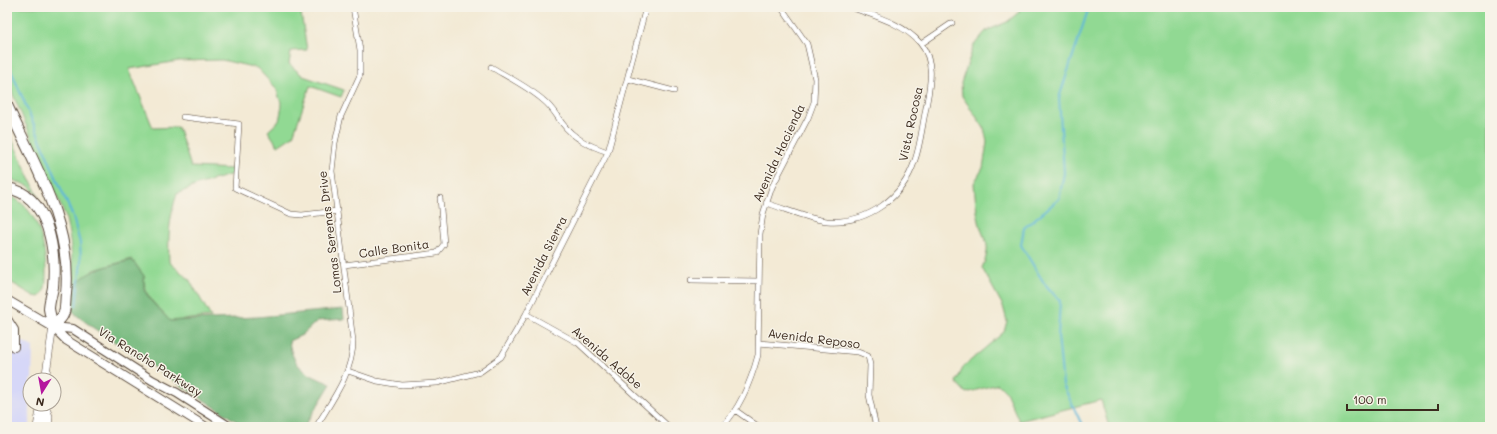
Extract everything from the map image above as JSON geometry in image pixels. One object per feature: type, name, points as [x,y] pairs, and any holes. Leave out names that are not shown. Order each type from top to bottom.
[{"type":"highway","points":[[7,105],[52,203],[62,238],[66,259],[67,282],[64,315],[53,327]]},
{"type":"highway","points":[[7,188],[22,193],[32,201],[41,212],[48,231],[53,253],[53,289],[49,307],[53,327]]},
{"type":"main road","name":"Via Rancho Parkway","points":[[7,300],[53,327],[66,340],[206,427]]},
{"type":"main road","points":[[7,319],[14,330],[14,347]]},
{"type":"main road","name":"Via Rancho Parkway","points":[[53,327],[73,329],[152,380],[177,393],[230,427]]},
{"type":"main road","points":[[46,372],[53,327]]},
{"type":"main road","points":[[37,427],[40,412]]},
{"type":"main road","points":[[42,412],[43,427]]},
{"type":"main road","points":[[47,412],[49,416],[48,427]]},
{"type":"street","name":"Lomas Serenas Drive","points":[[316,427],[348,371],[353,355],[353,341],[332,171],[335,143],[341,116],[360,75],[360,50],[353,7]]},
{"type":"street","name":"Avenida Sierra","points":[[348,371],[377,381],[402,385],[437,384],[471,376],[494,364],[501,357],[526,314],[608,152],[646,7]]},
{"type":"street","name":"Vista Rocosa","points":[[766,203],[828,221],[848,220],[864,216],[891,200],[906,182],[916,160],[931,74],[929,59],[921,44],[902,28],[850,7]]},
{"type":"street","name":"Avenida Hacienda","points":[[722,427],[741,402],[754,370],[759,343],[760,234],[766,203],[772,187],[808,118],[814,102],[816,78],[810,52],[807,44],[784,8]]},
{"type":"street","points":[[921,44],[952,23]]},
{"type":"street","points":[[492,67],[543,99],[555,110],[562,123],[577,138],[591,146],[608,152]]},
{"type":"street","points":[[628,79],[674,91]]},
{"type":"street","points":[[183,117],[239,124],[235,188],[291,214],[302,215],[337,211]]},
{"type":"street","name":"Calle Bonita","points":[[344,265],[437,253],[444,244],[440,198]]},
{"type":"street","points":[[691,280],[759,281]]},
{"type":"street","name":"Avenida Adobe","points":[[526,314],[578,343],[669,427]]},
{"type":"street","name":"Avenida Reposo","points":[[759,343],[858,352],[868,356],[870,365],[869,395],[876,427]]},
{"type":"street","points":[[735,410],[759,427]]},
{"type":"shaded area","points":[[7,333],[33,347],[32,372],[22,372],[22,412],[30,412],[30,427],[7,427]]},
{"type":"green space","points":[[7,7],[300,7],[307,50],[291,51],[289,64],[303,76],[344,90],[341,97],[310,86],[293,136],[278,146],[268,131],[279,121],[282,106],[276,88],[257,68],[222,60],[179,61],[129,69],[153,128],[178,127],[191,167],[234,169],[233,174],[197,185],[177,194],[171,219],[169,236],[169,262],[189,279],[211,317],[170,321],[152,301],[145,290],[144,276],[132,259],[94,270],[73,287],[73,268],[69,233],[65,215],[7,81]]},
{"type":"green space","points":[[1020,7],[1490,7],[1490,427],[1109,427],[1101,400],[1019,421],[1006,392],[998,384],[966,393],[956,382],[964,366],[1004,332],[1007,321],[1003,306],[982,268],[987,253],[987,248],[978,216],[974,183],[983,168],[987,142],[984,128],[962,96],[961,83],[974,45],[986,31],[1007,22],[1019,12]]},
{"type":"green space","points":[[7,129],[39,198],[29,186],[7,178]]},
{"type":"green space","points":[[7,195],[18,200],[26,208],[33,217],[42,239],[46,263],[46,281],[44,290],[39,297],[34,296],[7,280]]},
{"type":"green space","points":[[132,260],[144,276],[144,290],[152,302],[170,321],[257,317],[343,309],[344,319],[317,321],[302,335],[289,341],[294,358],[302,369],[331,384],[304,427],[245,427],[92,327],[72,311],[70,306],[71,296],[74,287],[80,280],[96,270]]},
{"type":"waterway","points":[[1083,427],[1063,385],[1058,336],[1060,301],[1044,283],[1021,245],[1024,228],[1059,199],[1064,173],[1059,98],[1089,7]]},
{"type":"waterway","points":[[7,61],[73,217],[80,243],[81,262],[76,306]]}]
